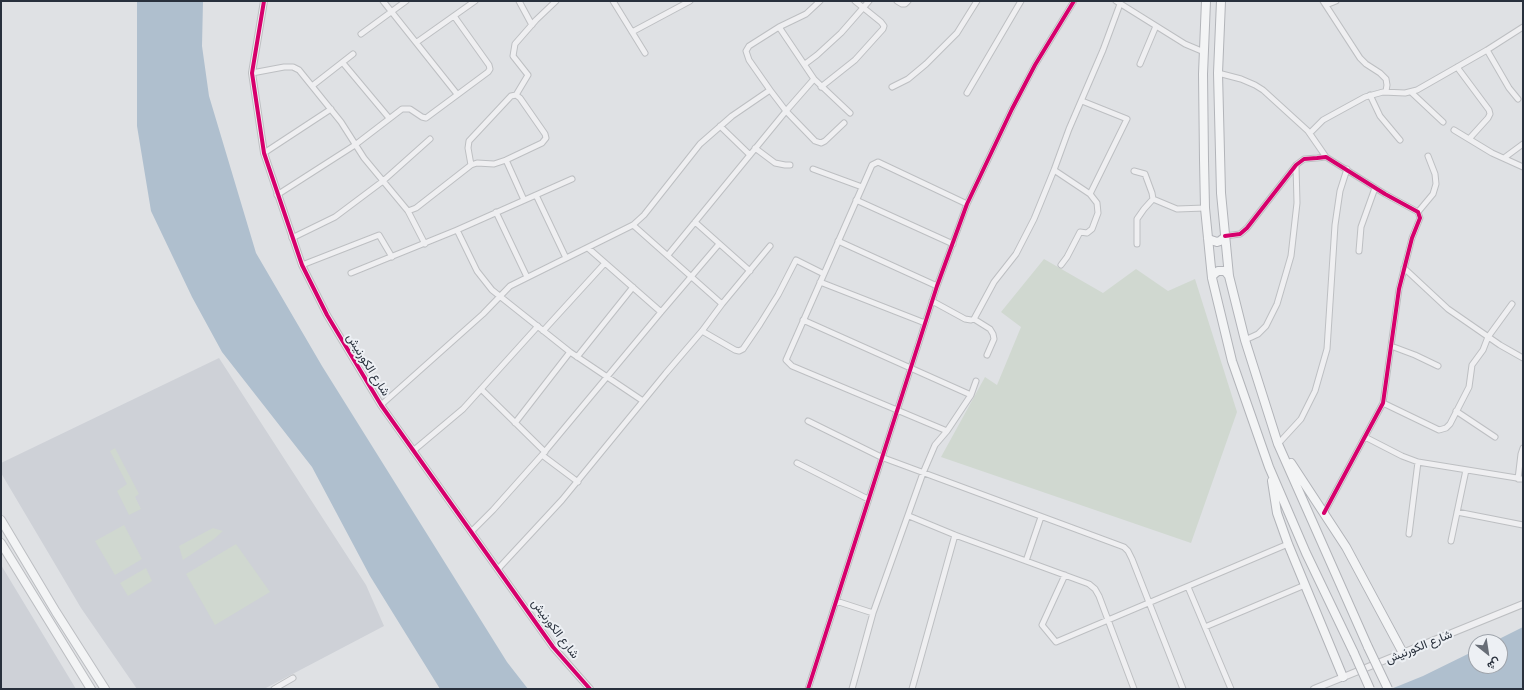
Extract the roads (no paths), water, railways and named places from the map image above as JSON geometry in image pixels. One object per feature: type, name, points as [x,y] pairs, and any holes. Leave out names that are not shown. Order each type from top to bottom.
[{"type":"main road","points":[[1206,1],[1204,52],[1204,160],[1208,238],[1212,278],[1232,361],[1269,467],[1306,553],[1370,689]]},
{"type":"main road","points":[[1221,1],[1218,73],[1221,193],[1229,276],[1245,340],[1278,444],[1388,689]]},
{"type":"main road","points":[[1208,238],[1217,242],[1225,236]]},
{"type":"main road","points":[[1212,278],[1215,272],[1222,270],[1229,276]]},
{"type":"main road","points":[[1278,444],[1346,547],[1402,654]]},
{"type":"main road","points":[[1269,467],[1277,513],[1288,544],[1343,677]]},
{"type":"main road","points":[[1,520],[56,612],[105,689]]},
{"type":"main road","points":[[1,543],[91,689]]},
{"type":"street","name":"شارع الكورنيش","points":[[264,1],[252,73],[264,153],[302,265],[326,316],[381,405],[412,451],[553,647],[590,689]]},
{"type":"street","points":[[383,1],[458,94]]},
{"type":"street","points":[[361,34],[406,1]]},
{"type":"street","points":[[417,42],[475,1]]},
{"type":"street","points":[[519,1],[532,25]]},
{"type":"street","points":[[471,164],[468,148],[469,141],[511,96],[516,95],[528,75],[513,56],[517,41],[556,1]]},
{"type":"street","points":[[613,1],[645,53]]},
{"type":"street","points":[[632,32],[690,1]]},
{"type":"street","points":[[820,1],[806,14],[779,27],[749,46],[746,51],[749,60],[786,111],[815,141],[821,143],[825,141],[844,123]]},
{"type":"street","points":[[822,87],[855,60],[883,29],[884,26],[881,22],[855,1]]},
{"type":"street","points":[[805,64],[841,33],[869,1]]},
{"type":"street","points":[[897,1],[905,4],[908,1]]},
{"type":"street","points":[[892,87],[908,79],[953,38],[977,1]]},
{"type":"street","points":[[967,93],[1021,1]]},
{"type":"street","points":[[808,689],[910,368],[937,286],[967,204],[1012,109],[1035,66],[1074,1]]},
{"type":"street","points":[[1336,1],[1325,3],[1360,58],[1386,79],[1386,92]]},
{"type":"street","points":[[974,319],[994,282],[1016,254],[1034,219],[1069,129],[1082,100],[1118,2],[1185,44],[1204,52]]},
{"type":"street","points":[[277,195],[355,146],[402,109],[410,109],[422,118],[426,118],[488,72],[490,69],[489,65],[454,16]]},
{"type":"street","points":[[1140,64],[1156,26]]},
{"type":"street","points":[[779,27],[805,64],[814,80],[850,113]]},
{"type":"street","points":[[1310,133],[1322,120],[1360,99],[1370,95],[1386,92],[1411,92],[1487,50],[1523,27]]},
{"type":"street","points":[[1487,50],[1509,88],[1518,100]]},
{"type":"street","points":[[312,86],[354,54]]},
{"type":"street","points":[[343,63],[389,118]]},
{"type":"street","points":[[252,73],[284,67],[299,70],[342,122],[355,146],[364,158],[408,211],[425,244]]},
{"type":"street","points":[[1457,67],[1489,110],[1490,114],[1469,139]]},
{"type":"street","points":[[1218,73],[1255,84],[1310,133],[1326,157],[1375,188],[1418,212],[1420,218],[1399,289],[1383,403],[1324,514]]},
{"type":"street","points":[[668,255],[755,148],[814,80]]},
{"type":"street","points":[[381,405],[483,314],[510,286],[633,225],[644,215],[700,144],[720,126],[770,90]]},
{"type":"street","points":[[1411,92],[1442,122]]},
{"type":"street","points":[[408,211],[416,208],[471,164],[494,164],[542,143],[546,138],[545,134],[520,98],[516,95]]},
{"type":"street","points":[[1370,95],[1380,116],[1400,140]]},
{"type":"street","points":[[1082,100],[1127,119],[1090,194]]},
{"type":"street","points":[[264,153],[331,109]]},
{"type":"street","points":[[720,126],[750,155]]},
{"type":"street","points":[[1454,130],[1523,167]]},
{"type":"street","points":[[292,238],[335,217],[384,181],[430,139]]},
{"type":"street","points":[[1504,158],[1523,144]]},
{"type":"street","points":[[755,148],[775,163],[790,165]]},
{"type":"street","points":[[1418,212],[1433,194],[1436,184],[1436,174],[1428,156]]},
{"type":"street","points":[[1225,236],[1240,234],[1247,228],[1296,165],[1304,159],[1326,157]]},
{"type":"street","points":[[506,160],[524,200]]},
{"type":"street","points":[[947,431],[788,363],[786,360],[872,165],[878,162],[967,204]]},
{"type":"street","points":[[1245,340],[1258,334],[1266,326],[1276,304],[1289,263],[1297,203],[1296,165]]},
{"type":"street","points":[[813,169],[862,188]]},
{"type":"street","points":[[1278,444],[1301,419],[1315,390],[1326,349],[1335,224],[1340,191],[1346,169]]},
{"type":"street","points":[[1054,170],[1090,194],[1097,203],[1098,213],[1092,229],[1087,233],[1080,232],[1067,257],[1061,265]]},
{"type":"street","points":[[1134,171],[1145,174],[1153,199]]},
{"type":"street","points":[[352,273],[425,244],[572,179]]},
{"type":"street","points":[[1359,251],[1361,226],[1375,188]]},
{"type":"street","points":[[536,195],[566,258]]},
{"type":"street","points":[[1153,199],[1177,209],[1206,208]]},
{"type":"street","points":[[1137,244],[1137,220],[1153,199]]},
{"type":"street","points":[[856,200],[953,244]]},
{"type":"street","points":[[496,212],[527,277]]},
{"type":"street","points":[[695,222],[750,271]]},
{"type":"street","points":[[633,225],[722,304]]},
{"type":"street","points":[[457,230],[477,271],[484,281],[499,296],[570,352],[643,401]]},
{"type":"street","points":[[302,265],[380,235],[392,257]]},
{"type":"street","points":[[838,241],[937,286]]},
{"type":"street","points":[[471,532],[544,454],[719,244]]},
{"type":"street","points":[[498,569],[542,523],[578,482],[770,246]]},
{"type":"street","points":[[588,248],[661,312]]},
{"type":"street","points":[[702,331],[739,351],[743,349],[760,324],[778,295],[796,260],[799,260],[824,274]]},
{"type":"street","points":[[543,331],[605,263]]},
{"type":"street","points":[[1404,268],[1448,309],[1488,337],[1523,358]]},
{"type":"street","points":[[820,282],[925,323]]},
{"type":"street","points":[[577,356],[633,287]]},
{"type":"street","points":[[932,301],[965,318],[971,320],[974,319],[990,329],[994,339],[987,355]]},
{"type":"street","points":[[1383,403],[1438,430],[1446,428],[1469,387],[1472,365],[1483,350],[1488,337],[1512,304]]},
{"type":"street","points":[[803,320],[971,395]]},
{"type":"street","points":[[412,451],[451,420],[481,390],[538,326]]},
{"type":"street","points":[[1391,346],[1438,366]]},
{"type":"street","points":[[515,423],[570,352]]},
{"type":"street","points":[[852,689],[873,613],[909,516],[923,473],[935,445],[947,431],[971,395],[976,381]]},
{"type":"street","points":[[481,390],[544,454],[578,482]]},
{"type":"street","points":[[1456,412],[1495,437]]},
{"type":"street","points":[[808,421],[881,457],[1124,547],[1128,551],[1183,689]]},
{"type":"street","points":[[1365,437],[1402,456],[1418,462],[1521,479],[1521,454],[1523,448]]},
{"type":"street","points":[[1409,534],[1418,462]]},
{"type":"street","points":[[797,463],[868,499]]},
{"type":"street","points":[[1451,541],[1466,470]]},
{"type":"street","points":[[1457,512],[1523,525]]},
{"type":"street","points":[[909,516],[955,535],[1089,584],[1095,589],[1134,689]]},
{"type":"street","points":[[1026,561],[1041,517]]},
{"type":"street","points":[[912,689],[955,535]]},
{"type":"street","points":[[1065,575],[1042,625],[1056,642],[1288,544]]},
{"type":"street","points":[[1205,627],[1306,586]]},
{"type":"street","points":[[1188,587],[1231,689]]},
{"type":"street","points":[[836,601],[873,613]]},
{"type":"street","name":"شارع الكورنيش","points":[[1314,689],[1523,604]]},
{"type":"street","points":[[274,689],[293,678]]},
{"type":"water","points":[[137,1],[203,1],[202,46],[209,96],[256,253],[322,366],[507,662],[528,689],[440,689],[370,576],[312,467],[222,352],[192,297],[151,211],[137,126]]},
{"type":"water","points":[[1523,627],[1523,689],[1391,689],[1423,676],[1468,654],[1468,674],[1508,674],[1508,634]]}]
